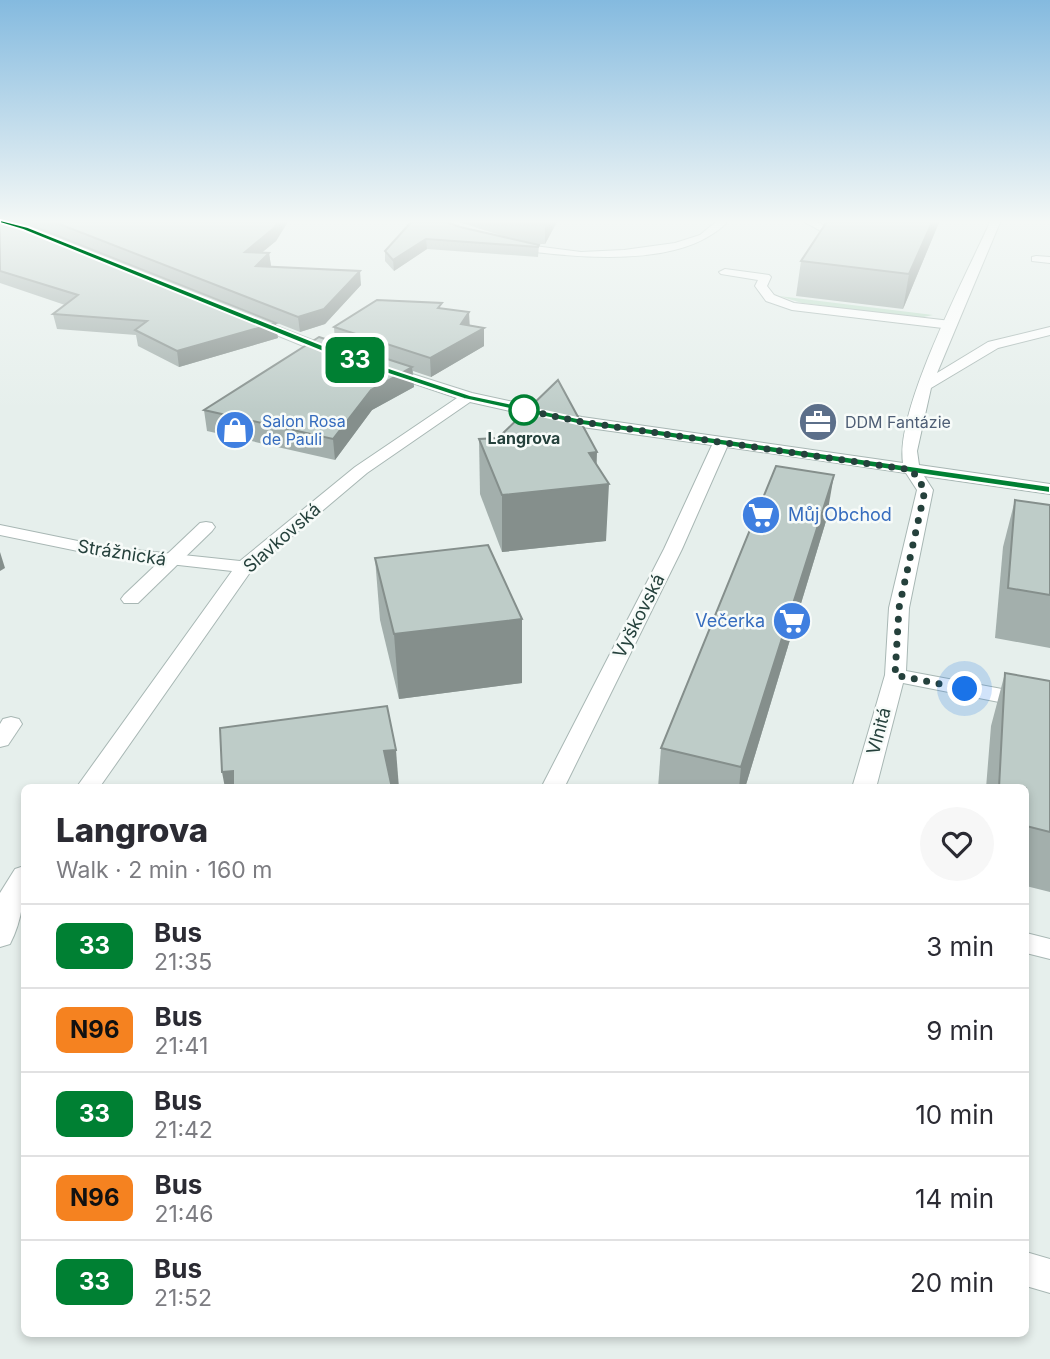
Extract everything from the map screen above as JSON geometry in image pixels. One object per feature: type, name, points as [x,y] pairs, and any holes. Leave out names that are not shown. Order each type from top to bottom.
[{"type":"street","points":[[762,283],[761,286],[770,298],[792,306],[951,325]]},
{"type":"street","points":[[912,470],[909,451],[925,386],[969,283]]},
{"type":"street","points":[[245,318],[344,356]]},
{"type":"street","points":[[925,386],[993,345],[1050,331]]},
{"type":"street","points":[[369,364],[468,397],[582,422],[1050,489]]},
{"type":"street","name":"Slavkovská","points":[[90,784],[244,567],[361,470],[468,397]]},
{"type":"street","name":"Vyškovská","points":[[554,784],[673,549],[721,443]]},
{"type":"street","name":"Vlnitá","points":[[865,784],[895,675],[899,608],[925,490],[912,470]]},
{"type":"street","points":[[131,599],[206,527]]},
{"type":"street","name":"Strážnická","points":[[0,530],[107,552],[244,567]]},
{"type":"street","points":[[895,675],[1050,705]]},
{"type":"street","points":[[0,937],[13,885]]},
{"type":"street","points":[[1029,944],[1050,949]]},
{"type":"street","points":[[1029,1270],[1050,1276]]},
{"type":"green space","points":[[779,296],[933,315],[919,318],[802,303]]},
{"type":"building","points":[[40,283],[177,283],[276,323],[177,351],[135,330],[147,321],[53,314],[78,295]]},
{"type":"building","points":[[212,283],[348,283],[324,309],[298,317]]},
{"type":"building","points":[[377,300],[442,303],[438,308],[469,312],[461,324],[484,328],[430,358],[334,327]]},
{"type":"building","points":[[319,337],[412,367],[371,390],[333,439],[204,410]]},
{"type":"building","points":[[558,380],[597,452],[589,453],[609,484],[502,495],[479,439],[498,438]]},
{"type":"building","points":[[776,466],[834,475],[741,767],[661,748]]},
{"type":"building","points":[[1015,500],[1050,505],[1050,595],[1008,588]]},
{"type":"building","points":[[488,545],[522,619],[394,634],[375,558]]},
{"type":"building","points":[[1005,673],[1050,681],[1050,832],[1029,827],[1029,784],[999,784]]},
{"type":"building","points":[[387,706],[396,750],[384,751],[391,784],[233,784],[233,771],[222,772],[220,728]]},
{"type":"bus line","name":"33","points":[[157,283],[331,352],[468,397],[582,422],[1050,489]]},
{"type":"place","name":"Langrova","points":[[524,410]]},
{"type":"place","name":"DDM Fantázie","points":[[818,422]]},
{"type":"place","name":"Salon Rosa de Pauli","points":[[235,430]]},
{"type":"place","name":"Můj Obchod","points":[[761,515]]},
{"type":"place","name":"Večerka","points":[[792,621]]},
{"type":"route","points":[[524,410],[515,408],[582,422],[912,470],[925,490],[899,608],[895,675],[965,689]]}]
